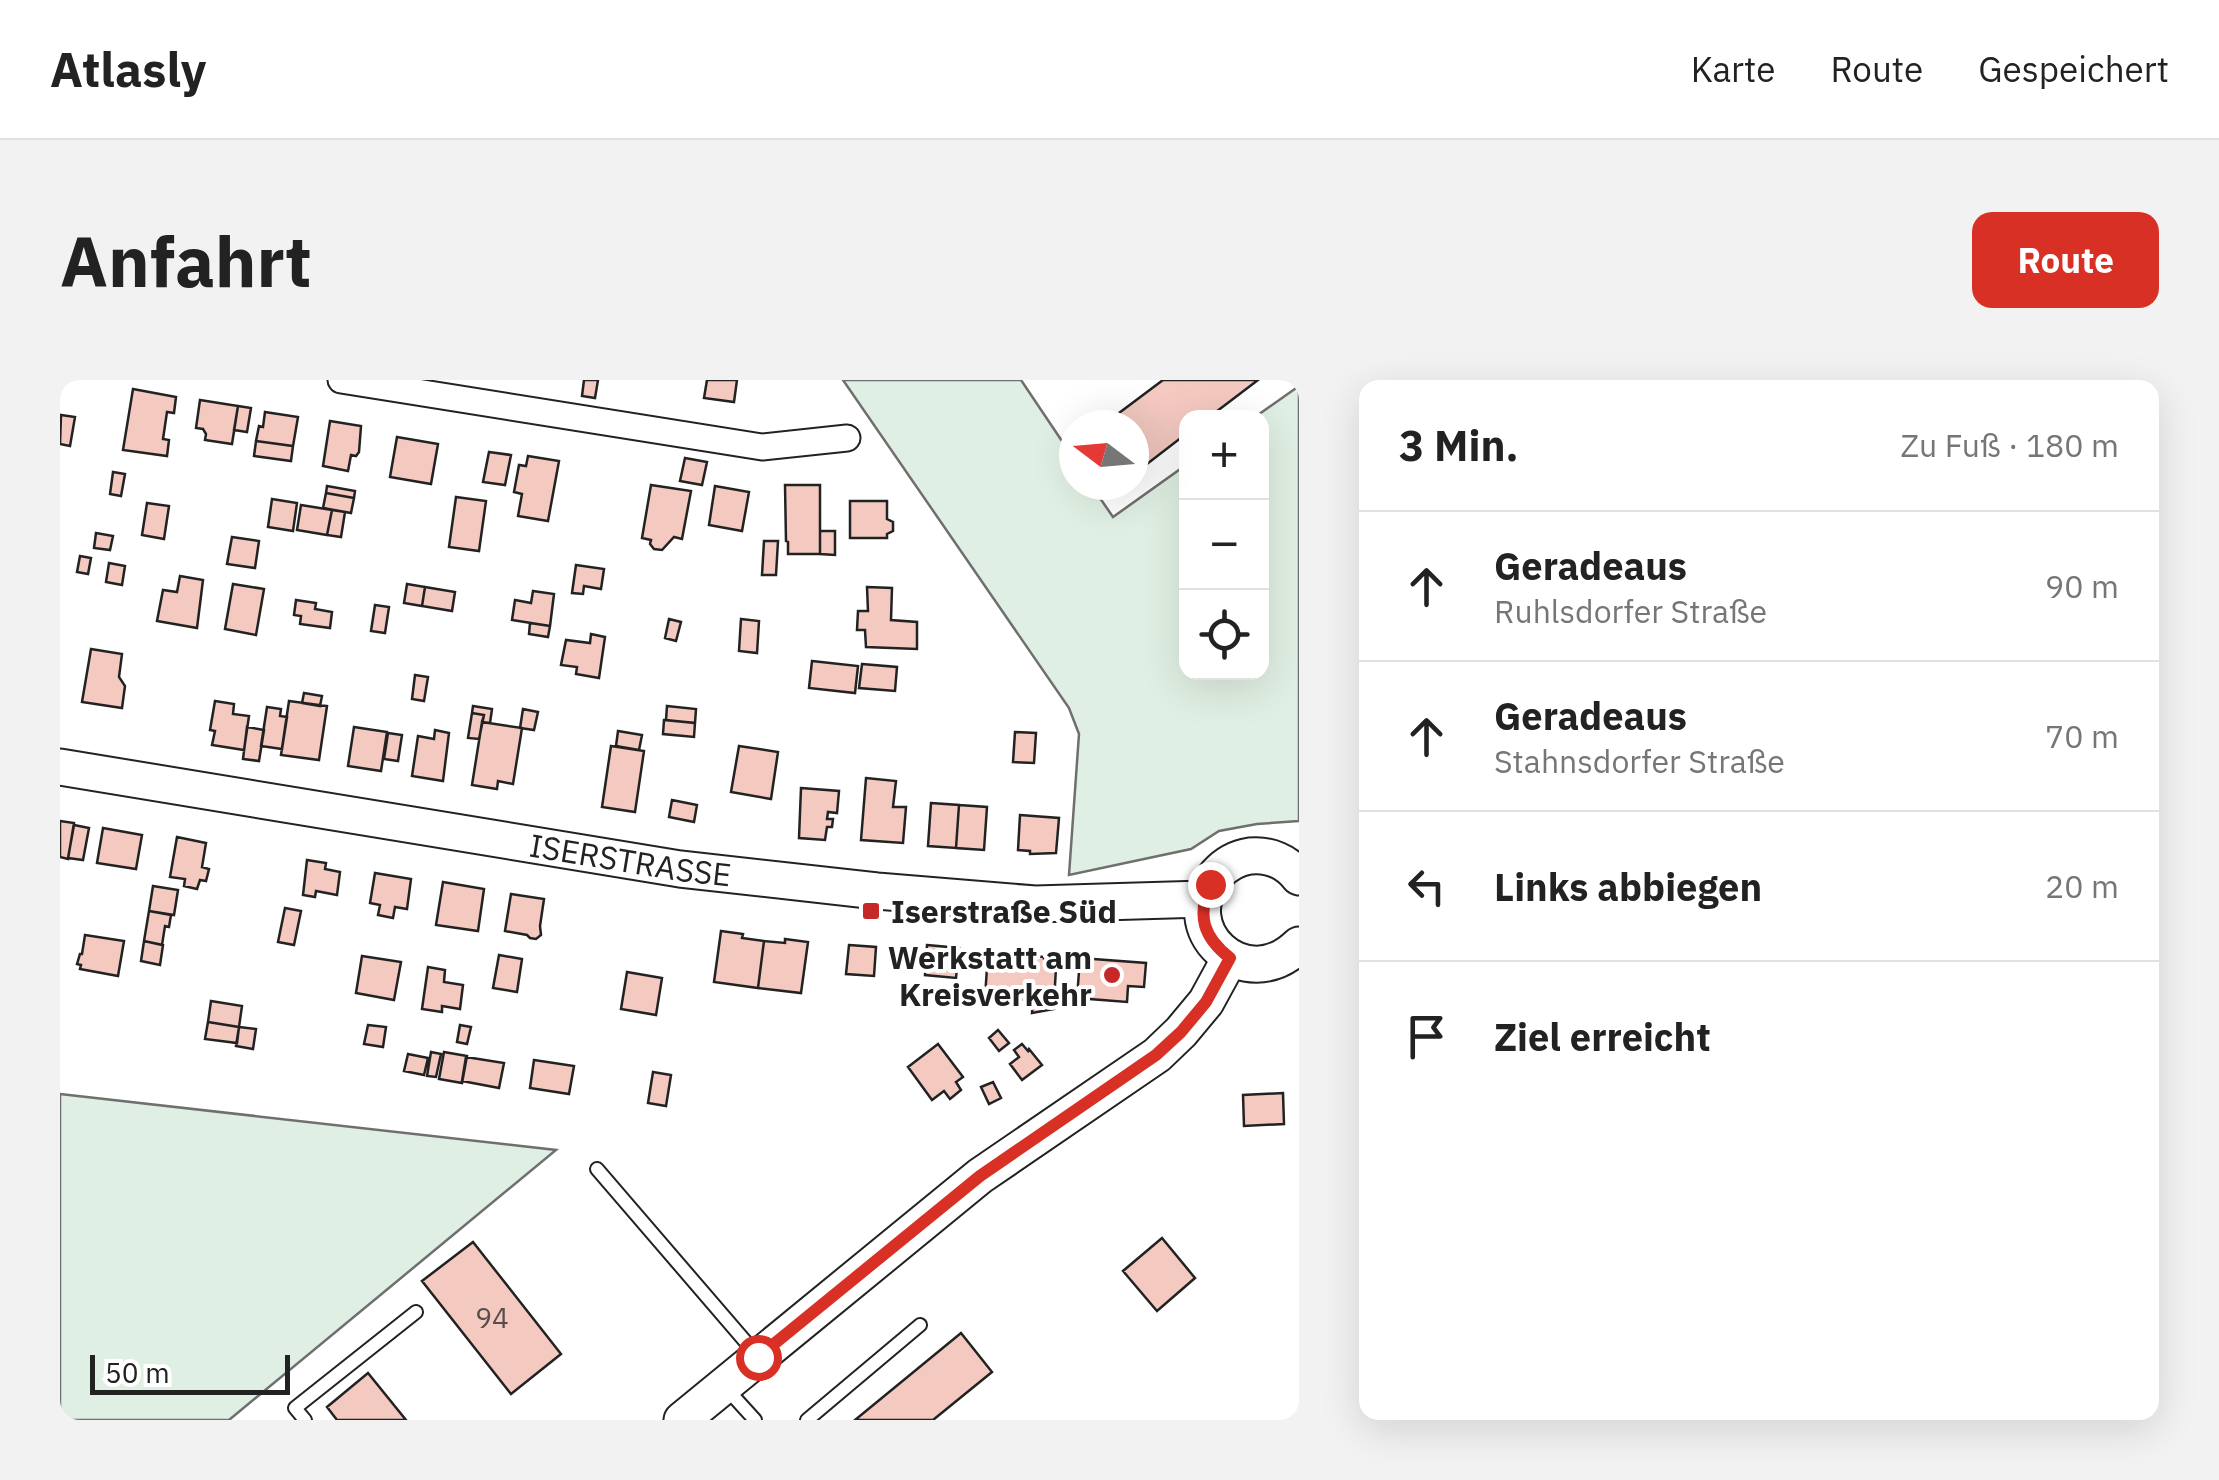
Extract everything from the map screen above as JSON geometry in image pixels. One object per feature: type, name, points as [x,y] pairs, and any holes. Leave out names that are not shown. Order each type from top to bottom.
[{"type":"street","points":[[341,380],[762,447],[847,438]]},
{"type":"street","name":"ISERSTRASSE","points":[[60,767],[680,869],[1035,904],[1204,899]]},
{"type":"street","points":[[1299,876],[1282,862],[1266,856],[1233,861],[1210,884],[1202,916],[1217,948],[1245,964],[1276,962],[1299,945]]},
{"type":"street","points":[[682,1420],[980,1176],[1156,1055],[1206,1002],[1230,958]]},
{"type":"lane","points":[[597,1168],[758,1357]]},
{"type":"lane","points":[[305,1420],[296,1408],[416,1312]]},
{"type":"lane","points":[[807,1420],[920,1325]]},
{"type":"lane","points":[[724,1385],[756,1420]]},
{"type":"green space","points":[[843,380],[1021,380],[1059,437],[1059,500],[1101,500],[1113,517],[1137,500],[1149,500],[1149,491],[1179,470],[1179,680],[1269,680],[1269,410],[1265,410],[1299,386],[1299,821],[1219,831],[1191,849],[1069,875],[1079,734],[1069,708]]},
{"type":"green space","points":[[60,1094],[556,1150],[229,1420],[60,1420]]},
{"type":"building","points":[[584,380],[598,380],[595,398],[582,396]]},
{"type":"building","points":[[707,380],[737,380],[734,402],[704,398]]},
{"type":"building","points":[[1163,380],[1258,380],[1219,410],[1179,410],[1179,439],[1149,462],[1149,410],[1123,410]]},
{"type":"building","points":[[133,389],[176,397],[174,413],[167,412],[163,439],[169,440],[167,456],[123,450]]},
{"type":"building","points":[[200,400],[238,406],[232,444],[205,440],[203,429],[196,428]]},
{"type":"building","points":[[238,406],[251,408],[247,432],[234,430]]},
{"type":"building","points":[[265,412],[298,417],[293,446],[256,441]]},
{"type":"building","points":[[61,415],[75,417],[70,446],[60,444]]},
{"type":"building","points":[[330,421],[361,426],[359,452],[351,455],[348,471],[323,466]]},
{"type":"building","points":[[397,437],[438,444],[431,484],[390,477]]},
{"type":"building","points":[[256,441],[293,446],[291,461],[254,456]]},
{"type":"building","points":[[489,452],[511,455],[505,485],[483,482]]},
{"type":"building","points":[[528,456],[559,461],[548,521],[518,516],[522,494],[514,492],[519,465],[526,466]]},
{"type":"building","points":[[685,458],[707,462],[702,485],[680,481]]},
{"type":"building","points":[[113,472],[125,474],[121,496],[110,494]]},
{"type":"building","points":[[651,485],[691,491],[682,539],[674,537],[662,550],[654,549],[651,540],[642,538]]},
{"type":"building","points":[[785,485],[820,485],[820,554],[788,554]]},
{"type":"building","points":[[327,486],[355,491],[354,498],[326,493]]},
{"type":"building","points":[[715,486],[749,492],[742,531],[709,525]]},
{"type":"building","points":[[326,493],[354,498],[351,513],[323,508]]},
{"type":"building","points":[[456,497],[486,501],[479,551],[449,547]]},
{"type":"building","points":[[272,499],[297,503],[293,531],[268,527]]},
{"type":"building","points":[[850,501],[887,501],[887,519],[893,522],[893,531],[887,538],[850,538]]},
{"type":"building","points":[[147,503],[169,506],[164,539],[142,535]]},
{"type":"building","points":[[301,505],[332,510],[327,535],[297,530]]},
{"type":"building","points":[[332,510],[345,512],[341,537],[327,535]]},
{"type":"building","points":[[820,531],[835,531],[835,555],[820,554]]},
{"type":"building","points":[[96,533],[113,536],[110,550],[94,548]]},
{"type":"building","points":[[232,537],[259,541],[255,568],[227,564]]},
{"type":"building","points":[[764,541],[778,541],[776,575],[762,575]]},
{"type":"building","points":[[80,556],[91,558],[88,574],[77,572]]},
{"type":"building","points":[[109,563],[125,566],[122,585],[106,582]]},
{"type":"building","points":[[576,565],[604,569],[601,589],[584,586],[583,594],[572,593]]},
{"type":"building","points":[[180,576],[203,580],[197,628],[157,621],[163,590],[177,592]]},
{"type":"building","points":[[233,584],[264,589],[256,635],[225,629]]},
{"type":"building","points":[[407,584],[425,587],[422,606],[404,603]]},
{"type":"building","points":[[425,587],[455,592],[452,611],[422,606]]},
{"type":"building","points":[[867,587],[892,588],[891,620],[917,622],[917,649],[866,647],[865,630],[857,630],[858,611],[868,611]]},
{"type":"building","points":[[533,591],[554,594],[550,626],[512,620],[515,600],[531,603]]},
{"type":"building","points":[[296,600],[316,603],[315,609],[332,612],[330,628],[300,624],[301,616],[294,615]]},
{"type":"building","points":[[375,605],[389,607],[385,633],[371,631]]},
{"type":"building","points":[[669,619],[681,622],[676,641],[665,638]]},
{"type":"building","points":[[741,619],[759,621],[757,653],[739,651]]},
{"type":"building","points":[[530,623],[550,626],[548,637],[529,634]]},
{"type":"building","points":[[591,634],[605,637],[599,678],[576,674],[577,667],[561,665],[566,640],[590,643]]},
{"type":"building","points":[[91,649],[122,654],[122,708],[82,702]]},
{"type":"building","points":[[812,661],[858,666],[855,693],[809,688]]},
{"type":"building","points":[[862,664],[897,667],[895,691],[859,688]]},
{"type":"building","points":[[415,675],[428,677],[424,701],[412,699]]},
{"type":"building","points":[[304,693],[322,696],[320,706],[302,703]]},
{"type":"building","points":[[215,701],[234,704],[233,714],[249,716],[244,750],[212,745],[215,731],[210,730]]},
{"type":"building","points":[[289,701],[327,706],[319,760],[281,755]]},
{"type":"building","points":[[473,706],[492,709],[490,723],[482,722],[484,715],[472,713]]},
{"type":"building","points":[[667,706],[696,709],[695,723],[666,720]]},
{"type":"building","points":[[267,707],[281,709],[280,716],[287,717],[282,749],[261,746]]},
{"type":"building","points":[[523,709],[538,712],[534,730],[520,728]]},
{"type":"building","points":[[472,713],[484,715],[479,739],[468,738]]},
{"type":"building","points":[[664,720],[695,723],[694,737],[663,734]]},
{"type":"building","points":[[482,722],[522,728],[513,784],[498,781],[497,789],[472,785]]},
{"type":"building","points":[[247,727],[264,730],[259,761],[243,759]]},
{"type":"building","points":[[354,727],[387,732],[381,771],[348,766]]},
{"type":"building","points":[[435,730],[449,733],[443,781],[412,776],[418,736],[434,739]]},
{"type":"building","points":[[618,731],[642,735],[639,750],[616,746]]},
{"type":"building","points":[[1015,732],[1036,733],[1034,763],[1013,762]]},
{"type":"building","points":[[388,733],[402,735],[398,761],[384,759]]},
{"type":"building","points":[[611,746],[644,751],[635,812],[602,807]]},
{"type":"building","points":[[739,746],[778,752],[771,799],[731,792]]},
{"type":"building","points":[[866,778],[896,781],[893,807],[906,807],[903,843],[861,840]]},
{"type":"building","points":[[801,788],[839,791],[837,813],[828,812],[827,819],[833,819],[825,840],[799,838]]},
{"type":"building","points":[[672,800],[697,805],[694,822],[669,817]]},
{"type":"building","points":[[931,803],[959,805],[956,848],[928,846]]},
{"type":"building","points":[[959,805],[987,807],[984,850],[956,848]]},
{"type":"building","points":[[1020,815],[1059,818],[1056,853],[1030,854],[1018,850]]},
{"type":"building","points":[[60,821],[74,823],[68,859],[60,857]]},
{"type":"building","points":[[74,825],[89,828],[83,860],[68,858]]},
{"type":"building","points":[[103,828],[142,835],[136,869],[97,863]]},
{"type":"building","points":[[177,837],[206,843],[202,867],[209,869],[206,881],[200,880],[197,889],[184,886],[185,879],[170,877]]},
{"type":"building","points":[[307,860],[326,863],[325,869],[340,872],[337,895],[316,891],[315,897],[303,895]]},
{"type":"building","points":[[375,873],[411,879],[407,909],[395,907],[393,918],[378,915],[380,905],[370,903]]},
{"type":"building","points":[[443,882],[484,889],[478,931],[436,925]]},
{"type":"building","points":[[153,886],[178,890],[174,915],[149,911]]},
{"type":"building","points":[[511,894],[544,899],[541,935],[536,939],[505,931]]},
{"type":"building","points":[[285,908],[301,911],[294,945],[278,942]]},
{"type":"building","points":[[149,911],[171,915],[162,945],[144,941]]},
{"type":"building","points":[[721,931],[764,941],[758,988],[714,982]]},
{"type":"building","points":[[85,935],[124,941],[118,976],[80,969],[77,964]]},
{"type":"building","points":[[785,939],[808,942],[801,993],[758,988],[764,941],[785,943]]},
{"type":"building","points":[[144,941],[163,945],[160,965],[141,961]]},
{"type":"building","points":[[849,945],[876,947],[874,976],[846,974]]},
{"type":"building","points":[[927,945],[959,948],[956,978],[925,975]]},
{"type":"building","points":[[988,953],[1051,960],[1051,968],[1056,968],[1054,1002],[985,997]]},
{"type":"building","points":[[499,955],[522,959],[517,992],[493,988]]},
{"type":"building","points":[[362,956],[401,962],[394,1000],[356,993]]},
{"type":"building","name":"Werkstatt am Kreisverkehr","points":[[1080,958],[1146,963],[1144,987],[1128,986],[1127,1002],[1077,998]]},
{"type":"building","points":[[428,967],[445,970],[444,982],[463,985],[460,1009],[422,1009]]},
{"type":"building","points":[[627,972],[662,978],[656,1015],[621,1009]]},
{"type":"building","points":[[1033,1000],[1054,1002],[1054,1009],[1032,1013]]},
{"type":"building","points":[[211,1001],[242,1006],[239,1027],[208,1022]]},
{"type":"building","points":[[208,1022],[239,1027],[237,1043],[205,1039]]},
{"type":"building","points":[[368,1025],[386,1027],[383,1047],[364,1044]]},
{"type":"building","points":[[460,1025],[471,1027],[467,1044],[457,1042]]},
{"type":"building","points":[[239,1027],[256,1029],[253,1049],[236,1046]]},
{"type":"building","points":[[998,1030],[1009,1043],[999,1051],[989,1038]]},
{"type":"building","points":[[938,1044],[963,1077],[956,1082],[961,1090],[950,1099],[944,1091],[932,1100],[908,1067]]},
{"type":"building","points":[[1022,1044],[1042,1065],[1022,1080],[1010,1064],[1019,1057],[1014,1050]]},
{"type":"building","points":[[431,1052],[441,1054],[436,1077],[427,1076]]},
{"type":"building","points":[[444,1052],[467,1056],[462,1083],[439,1079]]},
{"type":"building","points":[[408,1054],[428,1058],[424,1075],[404,1071]]},
{"type":"building","points":[[466,1057],[504,1063],[499,1088],[462,1081]]},
{"type":"building","points":[[534,1060],[574,1066],[569,1094],[530,1088]]},
{"type":"building","points":[[653,1072],[671,1075],[666,1106],[648,1103]]},
{"type":"building","points":[[993,1082],[1001,1098],[989,1104],[981,1087]]},
{"type":"building","points":[[1283,1093],[1284,1124],[1244,1126],[1243,1095]]},
{"type":"building","points":[[1162,1238],[1195,1278],[1157,1311],[1123,1271]]},
{"type":"building","points":[[473,1242],[561,1354],[511,1394],[422,1281]]},
{"type":"building","points":[[961,1333],[992,1372],[933,1420],[855,1420]]},
{"type":"building","points":[[368,1373],[406,1420],[337,1420],[327,1407]]},
{"type":"place","name":"Iserstraße Süd","points":[[871,911]]},
{"type":"place","name":"Werkstatt am Kreisverkehr","points":[[1112,975]]},
{"type":"route","points":[[758,1357],[980,1176],[1156,1055],[1181,1032],[1206,1002],[1230,958],[1217,948],[1202,916],[1210,884]]}]
